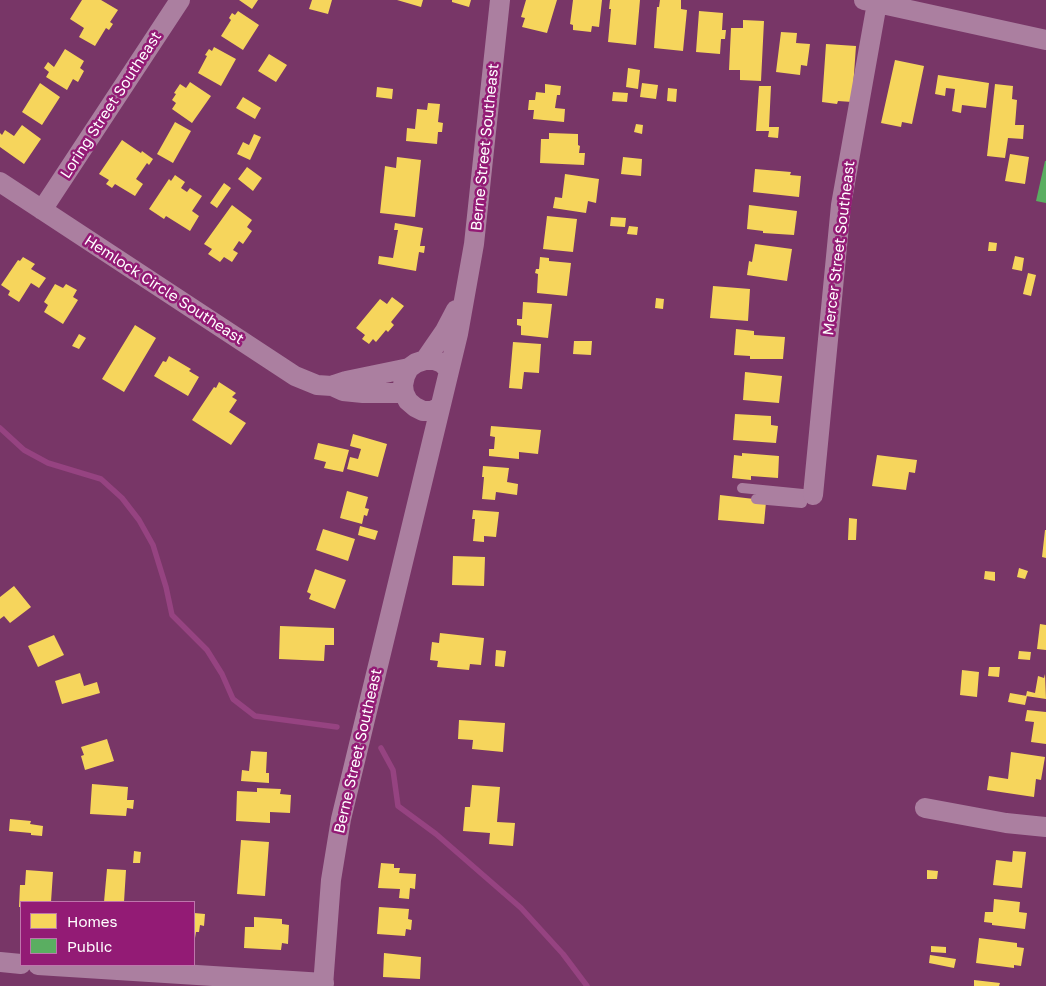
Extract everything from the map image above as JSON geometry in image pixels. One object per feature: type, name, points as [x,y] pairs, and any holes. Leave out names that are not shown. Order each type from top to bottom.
[{"type":"street","name":"Loring Street Southeast","points":[[42,210],[180,0]]},
{"type":"street","name":"Berne Street Southeast","points":[[323,984],[331,880],[341,819],[458,334],[474,244],[500,0]]},
{"type":"street","points":[[871,1],[1046,40]]},
{"type":"street","name":"Mercer Street Southeast","points":[[808,494],[841,205],[871,1]]},
{"type":"street","name":"Hemlock Circle Southeast","points":[[0,182],[295,376],[317,385],[332,386],[343,391],[409,400]]},
{"type":"street","name":"Berne Street Southeast","points":[[413,520],[420,479],[423,435],[403,385],[405,376],[445,331],[465,293]]},
{"type":"street","points":[[417,364],[434,360],[449,370]]},
{"type":"street","name":"Hemlock Circle Southeast","points":[[332,386],[417,364]]},
{"type":"street","points":[[409,400],[423,411],[432,411],[440,407]]},
{"type":"street","points":[[925,808],[1006,823],[1046,827]]},
{"type":"street","points":[[0,962],[20,964]]},
{"type":"street","points":[[53,966],[323,984]]},
{"type":"lane","points":[[742,488],[808,494],[802,504],[756,499]]},
{"type":"building: Homes","points":[[82,0],[101,0],[118,10],[110,22],[113,24],[109,30],[106,28],[95,46],[79,37],[84,28],[70,19]]},
{"type":"building: Homes","points":[[239,0],[258,0],[252,9]]},
{"type":"building: Homes","points":[[312,0],[332,0],[328,14],[309,9]]},
{"type":"building: Homes","points":[[397,0],[423,0],[421,7]]},
{"type":"building: Homes","points":[[452,0],[471,0],[469,7],[452,2]]},
{"type":"building: Homes","points":[[526,0],[557,0],[547,33],[522,27],[525,18],[521,17]]},
{"type":"building: Homes","points":[[573,0],[602,0],[599,27],[592,26],[591,32],[573,30],[573,25],[570,24]]},
{"type":"building: Homes","points":[[610,0],[640,0],[636,45],[608,42]]},
{"type":"building: Homes","points":[[660,0],[681,0],[681,9],[687,10],[683,51],[654,48],[657,7],[659,7]]},
{"type":"building: Homes","points":[[238,11],[259,25],[243,50],[221,36],[231,20],[229,18],[232,13],[235,15]]},
{"type":"building: Homes","points":[[699,11],[723,13],[722,30],[726,30],[725,39],[721,39],[720,54],[696,52]]},
{"type":"building: Homes","points":[[743,20],[764,21],[761,81],[740,80],[740,70],[729,70],[731,28],[743,28]]},
{"type":"building: Homes","points":[[781,32],[797,33],[796,43],[810,44],[807,66],[801,65],[800,75],[776,72]]},
{"type":"building: Homes","points":[[826,44],[856,46],[852,102],[838,101],[837,104],[822,102]]},
{"type":"building: Homes","points":[[214,47],[236,59],[221,86],[198,73],[207,56],[205,55],[209,49],[212,51]]},
{"type":"building: Homes","points":[[65,49],[84,61],[80,68],[84,71],[78,82],[73,79],[67,90],[46,77],[49,72],[44,68],[48,62],[54,67]]},
{"type":"building: Homes","points":[[269,54],[287,65],[276,82],[258,71]]},
{"type":"building: Homes","points":[[895,60],[924,66],[912,124],[902,122],[901,127],[881,123]]},
{"type":"building: Homes","points":[[628,68],[640,70],[638,89],[626,87]]},
{"type":"building: Homes","points":[[938,75],[989,83],[986,108],[962,105],[961,113],[952,111],[955,89],[946,88],[945,96],[935,94]]},
{"type":"building: Homes","points":[[190,82],[211,96],[192,123],[172,109],[176,103],[172,100],[176,94],[174,93],[180,84],[186,88]]},
{"type":"building: Homes","points":[[40,83],[60,97],[42,125],[22,112]]},
{"type":"building: Homes","points":[[642,83],[658,85],[656,99],[640,97]]},
{"type":"building: Homes","points":[[545,84],[561,86],[555,108],[565,109],[564,122],[533,119],[534,110],[528,110],[529,100],[535,100],[536,92],[545,93]]},
{"type":"building: Homes","points":[[995,84],[1013,86],[1012,99],[1017,100],[1015,125],[1024,125],[1023,139],[1008,138],[1005,158],[987,156]]},
{"type":"building: Homes","points":[[759,86],[771,86],[769,127],[779,127],[778,138],[768,137],[769,131],[756,131]]},
{"type":"building: Homes","points":[[377,87],[393,89],[392,99],[376,97]]},
{"type":"building: Homes","points":[[668,88],[677,89],[676,102],[667,101]]},
{"type":"building: Homes","points":[[613,92],[628,93],[627,102],[612,101]]},
{"type":"building: Homes","points":[[243,97],[261,108],[255,119],[236,108]]},
{"type":"building: Homes","points":[[428,103],[440,104],[438,122],[443,123],[442,132],[438,132],[437,144],[406,141],[407,128],[415,129],[417,109],[427,110]]},
{"type":"building: Homes","points":[[175,122],[191,131],[173,163],[157,154]]},
{"type":"building: Homes","points":[[636,124],[643,125],[642,134],[634,132]]},
{"type":"building: Homes","points":[[22,125],[41,139],[24,164],[0,147],[0,133],[2,135],[5,130],[14,136]]},
{"type":"building: Homes","points":[[549,133],[578,134],[579,153],[585,153],[584,165],[540,163],[541,139],[549,139]]},
{"type":"building: Homes","points":[[254,134],[261,137],[250,160],[237,154],[243,142],[249,145]]},
{"type":"building: Homes","points":[[122,140],[153,159],[149,165],[147,163],[136,179],[143,184],[135,196],[115,184],[112,188],[106,184],[109,180],[99,174]]},
{"type":"building: Homes","points":[[1010,154],[1029,157],[1025,184],[1005,181]]},
{"type":"building: Homes","points":[[397,157],[421,160],[415,217],[380,213],[385,166],[396,168]]},
{"type":"building: Homes","points":[[623,157],[642,159],[641,176],[621,174]]},
{"type":"building: Homes","points":[[247,167],[262,178],[253,191],[238,179]]},
{"type":"building: Homes","points":[[755,169],[791,172],[790,175],[801,176],[799,197],[753,192]]},
{"type":"building: Homes","points":[[565,174],[599,179],[596,203],[588,201],[586,213],[553,208],[555,197],[562,198]]},
{"type":"building: Homes","points":[[175,175],[185,182],[181,188],[187,192],[190,188],[202,196],[192,211],[199,216],[190,231],[166,216],[164,219],[149,209],[169,179],[171,181]]},
{"type":"building: Homes","points":[[224,183],[231,188],[217,208],[210,203]]},
{"type":"building: Homes","points":[[232,205],[252,220],[247,227],[252,231],[243,244],[239,241],[233,250],[238,253],[232,262],[224,257],[220,262],[208,254],[212,249],[204,244]]},
{"type":"building: Homes","points":[[749,205],[797,211],[794,235],[763,233],[763,231],[747,229]]},
{"type":"building: Homes","points":[[547,216],[577,219],[573,252],[543,249]]},
{"type":"building: Homes","points":[[611,217],[626,218],[625,227],[610,226]]},
{"type":"building: Homes","points":[[395,223],[423,228],[420,246],[425,246],[424,253],[419,252],[416,271],[378,264],[379,256],[393,258],[398,230],[394,230]]},
{"type":"building: Homes","points":[[629,226],[638,227],[637,235],[627,234]]},
{"type":"building: Homes","points":[[989,242],[997,243],[996,251],[988,251]]},
{"type":"building: Homes","points":[[755,244],[792,249],[787,281],[747,275],[749,261],[752,262]]},
{"type":"building: Homes","points":[[1015,256],[1024,258],[1022,271],[1012,269]]},
{"type":"building: Homes","points":[[23,257],[35,264],[31,269],[46,278],[39,288],[31,283],[19,302],[8,295],[10,291],[1,285],[18,260],[20,261]]},
{"type":"building: Homes","points":[[540,257],[549,258],[549,261],[571,263],[567,296],[537,293],[538,274],[535,273],[536,269],[539,269]]},
{"type":"building: Homes","points":[[1028,273],[1036,275],[1031,296],[1023,294]]},
{"type":"building: Homes","points":[[55,284],[63,288],[66,284],[77,290],[73,297],[78,300],[63,324],[44,312],[48,305],[44,302]]},
{"type":"building: Homes","points":[[713,286],[750,289],[748,321],[710,318]]},
{"type":"building: Homes","points":[[392,297],[404,306],[391,322],[394,325],[388,332],[386,330],[376,342],[373,339],[369,344],[362,339],[365,335],[356,328],[380,299],[387,304]]},
{"type":"building: Homes","points":[[656,298],[664,299],[663,309],[655,308]]},
{"type":"building: Homes","points":[[523,302],[552,304],[548,338],[521,335],[521,326],[517,325],[517,319],[522,319]]},
{"type":"building: Homes","points":[[135,325],[156,338],[124,392],[102,379]]},
{"type":"building: Homes","points":[[736,329],[754,331],[754,335],[785,337],[783,359],[750,359],[750,356],[734,355]]},
{"type":"building: Homes","points":[[79,334],[86,338],[79,349],[72,346]]},
{"type":"building: Homes","points":[[574,341],[592,341],[591,355],[573,354]]},
{"type":"building: Homes","points":[[513,342],[541,344],[539,373],[524,372],[522,389],[509,388]]},
{"type":"building: Homes","points":[[169,356],[191,369],[189,371],[199,377],[188,396],[154,376],[163,361],[166,362]]},
{"type":"building: Homes","points":[[745,372],[782,376],[779,403],[743,400]]},
{"type":"building: Homes","points":[[219,382],[236,393],[232,397],[237,400],[229,412],[246,423],[231,445],[192,420]]},
{"type":"building: Homes","points":[[735,414],[771,416],[771,425],[778,426],[776,443],[733,440]]},
{"type":"building: Homes","points":[[491,426],[541,430],[538,454],[519,452],[519,459],[489,456],[489,449],[494,449],[495,437],[490,436]]},
{"type":"building: Homes","points":[[353,434],[387,444],[378,477],[347,469],[350,457],[358,459],[361,449],[350,446]]},
{"type":"building: Homes","points":[[318,443],[349,450],[343,472],[324,468],[326,462],[314,459]]},
{"type":"building: Homes","points":[[742,453],[779,456],[778,478],[751,476],[751,480],[732,478],[734,455],[742,456]]},
{"type":"building: Homes","points":[[877,455],[917,460],[915,473],[909,472],[906,490],[872,486]]},
{"type":"building: Homes","points":[[483,466],[509,468],[507,482],[518,484],[517,495],[496,492],[495,500],[482,499]]},
{"type":"building: Homes","points":[[347,491],[368,497],[365,508],[369,509],[367,516],[364,515],[362,524],[340,518]]},
{"type":"building: Homes","points":[[720,495],[766,502],[764,524],[718,520]]},
{"type":"building: Homes","points":[[473,510],[499,512],[496,537],[484,536],[484,542],[473,541],[475,519],[472,519]]},
{"type":"building: Homes","points":[[849,518],[857,519],[856,540],[848,540]]},
{"type":"building: Homes","points":[[360,526],[378,531],[375,540],[358,535]]},
{"type":"building: Homes","points":[[323,529],[355,539],[348,561],[316,550]]},
{"type":"building: Homes","points":[[1046,530],[1046,558],[1042,557]]},
{"type":"building: Homes","points":[[453,556],[485,557],[484,586],[452,585]]},
{"type":"building: Homes","points":[[1019,568],[1028,571],[1025,579],[1017,577]]},
{"type":"building: Homes","points":[[315,569],[346,580],[335,609],[309,599],[311,594],[307,592]]},
{"type":"building: Homes","points":[[985,571],[995,572],[995,581],[984,579]]},
{"type":"building: Homes","points":[[14,586],[31,607],[10,623],[4,616],[0,619],[0,597]]},
{"type":"building: Homes","points":[[1040,624],[1046,625],[1046,650],[1037,649]]},
{"type":"building: Homes","points":[[280,626],[334,628],[334,645],[325,645],[324,661],[279,659]]},
{"type":"building: Homes","points":[[440,633],[484,638],[481,665],[470,664],[469,670],[437,667],[438,661],[430,660],[432,642],[439,643]]},
{"type":"building: Homes","points":[[54,635],[64,655],[38,667],[28,646]]},
{"type":"building: Homes","points":[[496,650],[506,651],[504,667],[495,666]]},
{"type":"building: Homes","points":[[1019,651],[1031,652],[1030,660],[1018,659]]},
{"type":"building: Homes","points":[[989,667],[1000,667],[999,677],[988,676]]},
{"type":"building: Homes","points":[[962,670],[979,672],[977,697],[960,695]]},
{"type":"building: Homes","points":[[80,673],[84,686],[97,682],[100,693],[62,704],[55,681]]},
{"type":"building: Homes","points":[[1045,674],[1046,699],[1026,696],[1027,691],[1035,693],[1038,676],[1044,678]]},
{"type":"building: Homes","points":[[1010,693],[1027,696],[1025,705],[1008,702]]},
{"type":"building: Homes","points":[[1027,710],[1046,712],[1046,744],[1031,742],[1034,722],[1025,721]]},
{"type":"building: Homes","points":[[459,720],[505,723],[503,752],[472,749],[473,740],[458,739]]},
{"type":"building: Homes","points":[[107,739],[114,761],[85,770],[81,756],[84,755],[81,747]]},
{"type":"building: Homes","points":[[251,751],[267,752],[266,773],[269,773],[269,783],[241,781],[242,770],[249,771]]},
{"type":"building: Homes","points":[[1011,752],[1045,757],[1041,780],[1036,779],[1034,797],[987,790],[989,776],[1008,779]]},
{"type":"building: Homes","points":[[92,784],[128,787],[127,800],[134,800],[133,809],[127,808],[126,816],[90,814]]},
{"type":"building: Homes","points":[[472,785],[500,787],[497,822],[515,823],[513,846],[489,844],[490,833],[463,831],[465,807],[470,807]]},
{"type":"building: Homes","points":[[257,788],[281,789],[280,794],[291,795],[290,813],[270,812],[270,823],[236,821],[237,791],[257,792]]},
{"type":"building: Homes","points":[[10,819],[31,821],[30,824],[43,826],[42,836],[9,831]]},
{"type":"building: Homes","points":[[241,840],[269,842],[265,896],[237,894]]},
{"type":"building: Homes","points":[[134,851],[141,852],[140,863],[133,863]]},
{"type":"building: Homes","points":[[1013,851],[1026,852],[1022,888],[993,885],[996,860],[1012,862]]},
{"type":"building: Homes","points":[[381,863],[394,864],[394,868],[400,868],[399,873],[416,874],[415,889],[410,888],[409,899],[399,898],[400,889],[378,888]]},
{"type":"building: Homes","points":[[107,869],[126,870],[124,901],[104,901]]},
{"type":"building: Homes","points":[[26,870],[53,872],[51,901],[20,901],[19,907],[20,885],[25,885]]},
{"type":"building: Homes","points":[[927,870],[938,871],[937,879],[927,879]]},
{"type":"building: Homes","points":[[994,899],[1020,902],[1019,912],[1027,913],[1025,929],[992,925],[992,923],[984,922],[985,912],[993,912]]},
{"type":"building: Homes","points":[[379,907],[409,909],[408,919],[412,920],[411,930],[406,929],[405,936],[377,934]]},
{"type":"building: Homes","points":[[195,913],[205,914],[204,926],[200,925],[199,932],[196,932],[195,938]]},
{"type":"building: Homes","points":[[254,917],[282,919],[282,924],[289,925],[288,944],[282,943],[281,950],[244,948],[245,927],[254,927]]},
{"type":"building: Homes","points":[[979,938],[1017,943],[1017,947],[1024,948],[1021,966],[1014,965],[1014,968],[976,963]]},
{"type":"building: Homes","points":[[931,946],[946,947],[946,953],[931,952]]},
{"type":"building: Homes","points":[[384,953],[421,957],[420,979],[383,977]]},
{"type":"building: Homes","points":[[930,955],[956,959],[954,968],[929,963]]},
{"type":"building: Homes","points":[[974,980],[1000,983],[999,986],[974,986]]},
{"type":"building: Public","points":[[1046,161],[1046,203],[1036,201]]},
{"type":"waterway","points":[[0,428],[24,450],[48,463],[101,479],[122,498],[139,520],[153,545],[166,587],[172,615],[207,650],[222,674],[233,699],[255,716],[337,727]]},
{"type":"waterway","points":[[381,748],[393,770],[398,806],[436,834],[521,908],[563,954],[587,986]]}]
